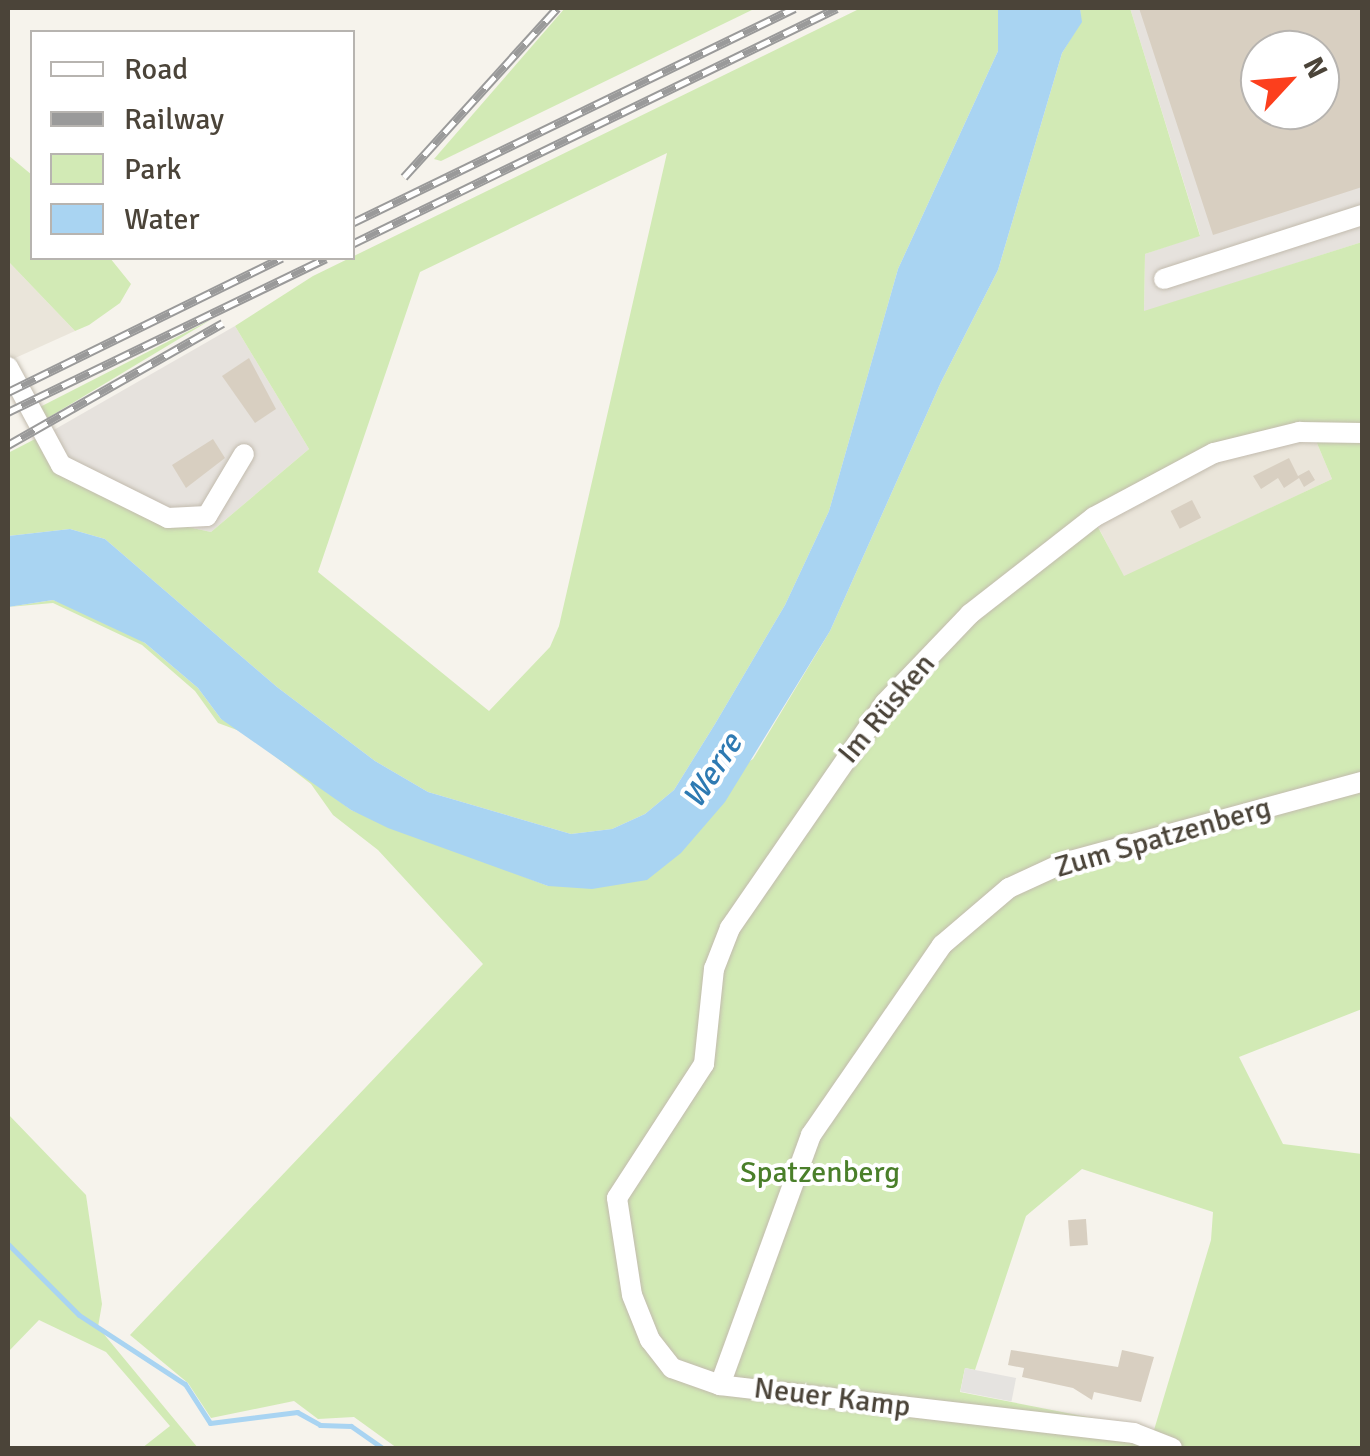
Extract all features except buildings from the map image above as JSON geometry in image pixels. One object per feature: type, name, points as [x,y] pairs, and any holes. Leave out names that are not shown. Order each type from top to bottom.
[{"type":"street","points":[[1164,279],[1362,215]]},
{"type":"street","points":[[8,367],[61,465],[168,518],[207,516],[244,454]]},
{"type":"street","name":"Im Rüsken","points":[[617,1198],[704,1064],[714,969],[730,928],[886,704],[970,614],[1094,516],[1214,453],[1299,432],[1362,433]]},
{"type":"street","name":"Zum Spatzenberg","points":[[720,1384],[810,1135],[942,945],[1009,888],[1063,864],[1362,782]]},
{"type":"street","name":"Neuer Kamp","points":[[617,1198],[624,1269],[650,1340],[672,1368],[720,1384],[1134,1432],[1172,1448]]},
{"type":"shaded area","points":[[1130,8],[1362,8],[1362,242],[1144,312],[1145,254],[1200,235]]},
{"type":"shaded area","points":[[8,261],[75,331],[13,359],[8,354]]},
{"type":"shaded area","points":[[235,326],[309,449],[211,532],[169,523],[62,474],[52,431]]},
{"type":"shaded area","points":[[1314,436],[1332,479],[1124,577],[1091,513],[1212,450]]},
{"type":"shaded area","points":[[965,1368],[1016,1378],[1011,1401],[960,1392]]},
{"type":"green space","points":[[565,8],[756,8],[441,161],[434,159]]},
{"type":"green space","points":[[861,8],[998,8],[998,51],[898,269],[829,511],[785,605],[674,790],[645,814],[612,829],[571,834],[428,792],[375,761],[277,687],[105,539],[70,529],[8,536],[8,453],[37,438],[169,523],[211,532],[309,449],[235,326],[313,276],[346,260],[355,260],[355,255]],"holes":[[[667,153],[559,626],[550,647],[489,711],[318,572],[420,272]]]},
{"type":"green space","name":"Spatzenberg","points":[[1080,8],[1130,8],[1200,236],[1145,254],[1144,311],[1362,242],[1362,1009],[1239,1057],[1283,1144],[1362,1154],[1362,1448],[397,1448],[354,1417],[318,1419],[294,1401],[211,1418],[188,1383],[130,1335],[483,964],[378,850],[333,815],[311,784],[245,733],[218,723],[195,691],[142,645],[53,603],[8,607],[53,600],[101,617],[145,643],[198,688],[221,719],[246,731],[351,810],[548,886],[753,759],[830,631],[941,382],[998,270],[1062,53],[1081,22]],"holes":[[[1314,436],[1332,479],[1124,576],[1091,514],[1212,450]],[[1082,1169],[1213,1212],[1211,1240],[1154,1430],[960,1392],[965,1368],[975,1370],[1026,1216]]]},
{"type":"green space","points":[[8,155],[30,173],[30,260],[112,260],[131,284],[120,303],[75,331],[8,261]]},
{"type":"green space","points":[[212,319],[46,419],[38,408]]},
{"type":"green space","points":[[8,1114],[86,1195],[102,1304],[98,1327],[198,1448],[142,1448],[170,1426],[106,1352],[39,1320],[8,1352]]},
{"type":"water","name":"Werre","points":[[998,8],[1080,8],[1082,22],[1062,53],[998,270],[941,382],[830,631],[725,802],[681,853],[647,880],[592,889],[548,886],[388,828],[351,810],[221,719],[198,688],[145,643],[53,600],[8,607],[8,536],[70,529],[105,539],[277,687],[375,761],[428,792],[571,834],[612,829],[645,814],[674,790],[715,724],[785,605],[829,511],[898,269],[998,51]]},
{"type":"waterway","points":[[8,1244],[79,1315],[185,1384],[210,1423],[297,1412],[320,1425],[351,1426],[382,1448]]},
{"type":"railway","points":[[404,177],[557,8]]},
{"type":"railway","points":[[355,222],[794,8]]},
{"type":"railway","points":[[355,243],[837,8]]},
{"type":"railway","points":[[8,392],[278,260]]},
{"type":"railway","points":[[8,412],[322,260]]},
{"type":"railway","points":[[8,445],[223,323]]}]
